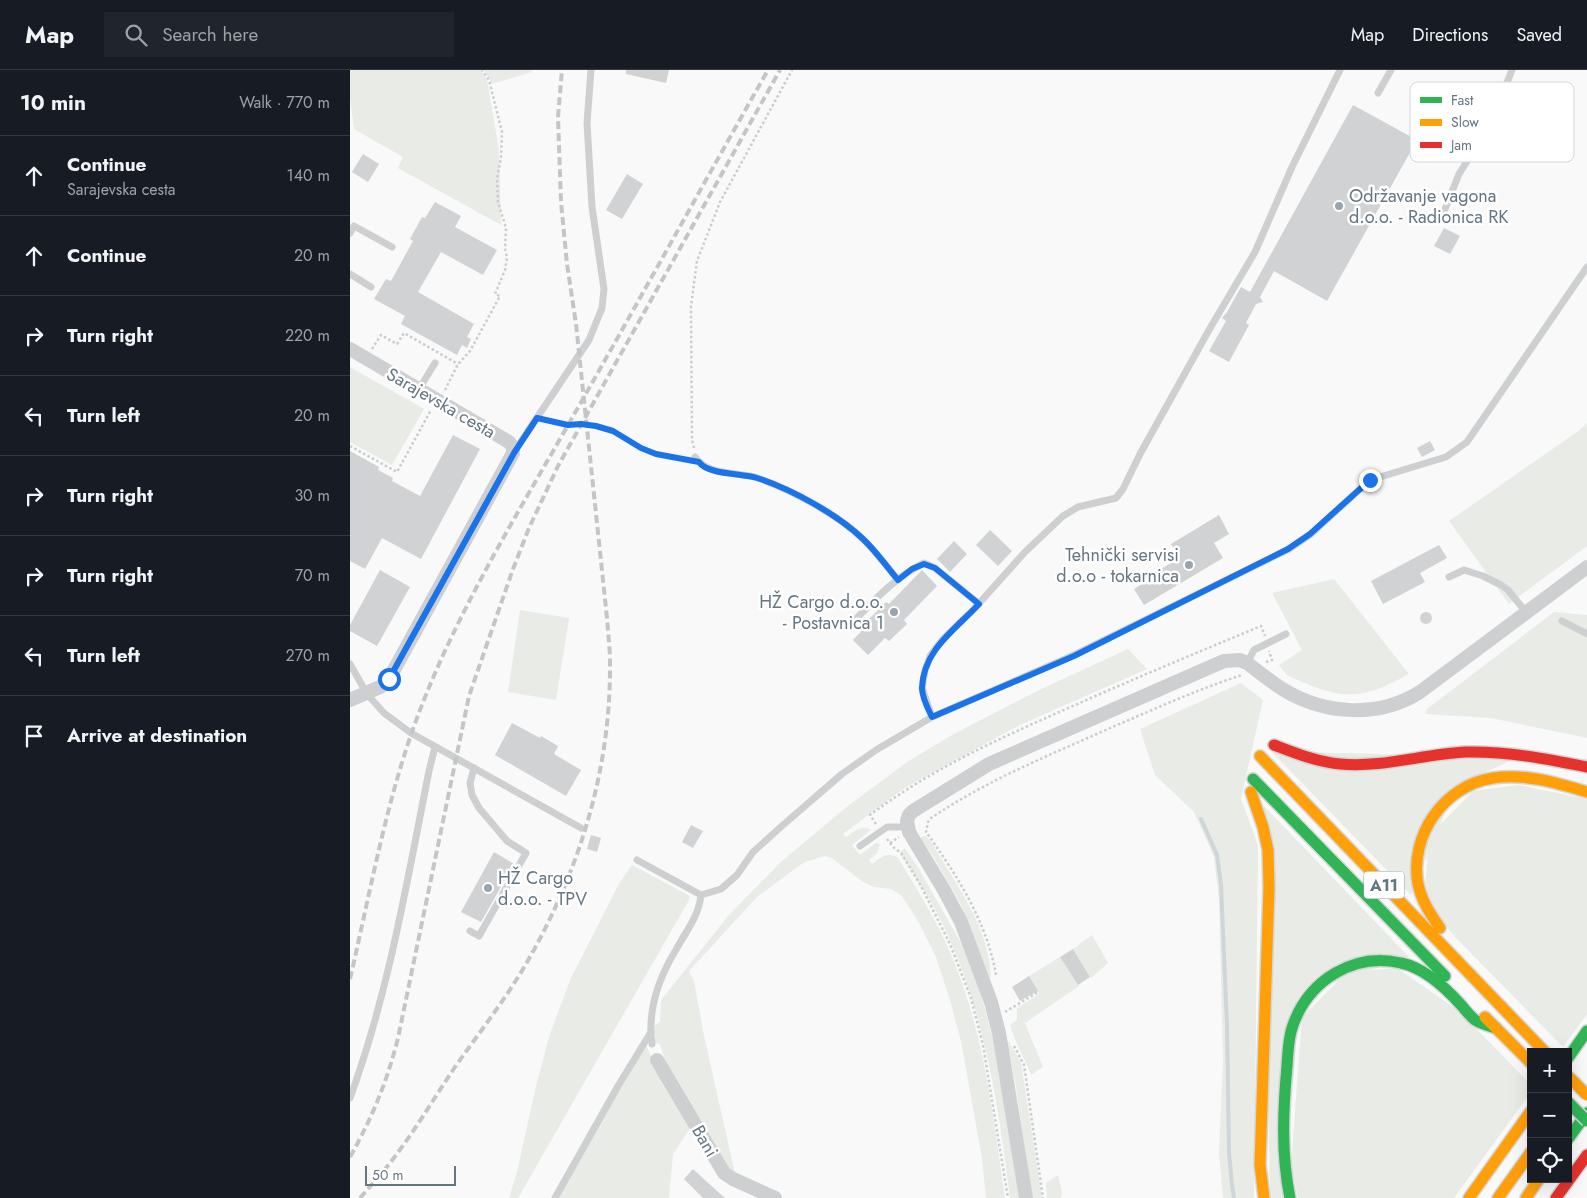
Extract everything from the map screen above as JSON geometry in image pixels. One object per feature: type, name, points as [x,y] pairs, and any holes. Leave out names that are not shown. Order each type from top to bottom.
[{"type":"highway","points":[[1274,745],[1312,758],[1340,764],[1366,764],[1480,752],[1520,754],[1587,767]]},
{"type":"highway","name":"A11","points":[[1260,756],[1541,1048]]},
{"type":"highway","points":[[1507,1013],[1502,996],[1496,986],[1445,934],[1426,908],[1418,883],[1416,862],[1422,839],[1430,821],[1442,803],[1464,788],[1482,780],[1504,777],[1524,778],[1587,792]]},
{"type":"highway","name":"A11","points":[[1253,779],[1527,1059]]},
{"type":"highway","points":[[1251,792],[1265,834],[1268,850],[1270,888],[1260,1165],[1264,1198]]},
{"type":"highway","points":[[1290,1198],[1284,1176],[1285,1098],[1289,1036],[1302,1003],[1320,983],[1331,974],[1356,963],[1378,960],[1403,963],[1414,967],[1433,979],[1475,1020],[1496,1028]]},
{"type":"highway","points":[[1572,1052],[1587,1031]]},
{"type":"highway","points":[[1572,1095],[1587,1074]]},
{"type":"highway","points":[[1572,1080],[1587,1095]]},
{"type":"highway","points":[[1572,1105],[1587,1121]]},
{"type":"highway","points":[[1569,1138],[1587,1113]]},
{"type":"highway","points":[[1469,1198],[1527,1117]]},
{"type":"highway","points":[[1556,1198],[1587,1155]]},
{"type":"highway","points":[[1498,1198],[1527,1158]]},
{"type":"highway","points":[[1461,1198],[1477,1177],[1489,1169]]},
{"type":"highway","points":[[1526,1198],[1536,1183]]},
{"type":"street","name":"Sarajevska cesta","points":[[350,349],[509,442],[513,447],[514,453]]},
{"type":"street","points":[[350,700],[380,687],[389,679],[514,453]]},
{"type":"street","points":[[1026,1198],[1003,1051],[991,1002],[978,964],[944,890],[912,838],[903,832],[909,815],[989,764],[1224,661],[1233,660],[1247,663],[1283,690],[1316,705],[1338,710],[1382,708],[1409,700],[1587,567]]},
{"type":"street","name":"Bani","points":[[658,1060],[724,1173],[774,1198]]},
{"type":"lane","points":[[514,453],[589,340],[602,308],[604,289],[592,207],[587,123],[591,70]]},
{"type":"lane","points":[[932,717],[922,688],[930,656],[943,639],[979,604],[1024,552],[1063,516],[1078,507],[1116,498],[1123,489],[1144,446],[1255,252],[1292,167],[1340,70]]},
{"type":"lane","points":[[1378,93],[1391,70]]},
{"type":"lane","points":[[1507,82],[1512,70]]},
{"type":"lane","points":[[1441,219],[1458,174],[1466,162]]},
{"type":"lane","points":[[350,233],[354,226],[392,247]]},
{"type":"lane","points":[[637,860],[701,895],[721,890],[737,875],[753,852],[842,774],[876,750],[932,717],[1074,656],[1288,549],[1310,534],[1370,480],[1446,457],[1467,442],[1587,267]]},
{"type":"lane","points":[[350,274],[371,287]]},
{"type":"lane","points":[[419,390],[435,363]]},
{"type":"lane","points":[[697,460],[701,465],[713,470],[757,478],[785,490],[836,517],[863,539],[898,580]]},
{"type":"lane","points":[[848,627],[887,588],[912,569],[924,564],[935,568],[979,604]]},
{"type":"lane","points":[[1449,577],[1464,570],[1483,576],[1508,590],[1526,612]]},
{"type":"lane","points":[[1562,621],[1587,634]]},
{"type":"lane","points":[[1247,663],[1254,650],[1286,634]]},
{"type":"lane","points":[[350,664],[367,694],[384,714],[435,747],[581,828]]},
{"type":"lane","points":[[350,1098],[366,1054],[389,969],[435,747]]},
{"type":"lane","points":[[470,931],[479,936],[526,853],[507,841],[479,808],[472,795],[470,783],[474,768]]},
{"type":"lane","points":[[860,846],[887,827],[903,832]]},
{"type":"lane","points":[[652,1044],[654,1002],[659,981],[695,918],[700,907],[701,895]]},
{"type":"lane","points":[[555,1198],[618,1086],[652,1032]]},
{"type":"path","points":[[442,396],[458,364],[470,351],[500,296],[495,294],[507,258],[505,248],[506,228],[498,202],[497,179],[501,157],[502,132],[489,80],[482,70]]},
{"type":"path","points":[[537,418],[568,425],[596,426],[613,431],[641,448],[656,454],[697,460],[692,440],[690,306],[697,261],[720,202],[792,70]]},
{"type":"path","points":[[370,354],[381,335],[397,344],[404,333],[458,364]]},
{"type":"path","points":[[350,446],[397,472],[433,406]]},
{"type":"path","points":[[875,822],[870,815],[906,790],[959,759],[1011,733],[1126,682],[1262,626],[1264,634]]},
{"type":"path","points":[[1269,651],[1273,665]]},
{"type":"path","points":[[1265,663],[1272,660]]},
{"type":"path","points":[[923,824],[974,792],[1026,765],[1210,686],[1242,675],[1249,679]]},
{"type":"path","points":[[928,822],[926,832],[946,860],[975,910],[986,934],[997,983]]},
{"type":"path","points":[[890,843],[903,832]]},
{"type":"path","points":[[886,838],[901,853],[921,886],[950,944],[971,998],[983,1046],[1008,1198]]},
{"type":"path","points":[[1002,1006],[1004,1013],[1038,992]]},
{"type":"path","points":[[1014,1045],[1024,1065],[1043,1198]]},
{"type":"shaded area","points":[[350,70],[481,70],[487,80],[499,150],[501,225],[398,168],[403,157],[354,129],[350,97]]},
{"type":"shaded area","points":[[484,70],[531,70],[532,72],[492,84]]},
{"type":"shaded area","points":[[350,367],[424,409],[392,465],[350,442]]},
{"type":"shaded area","points":[[1587,423],[1587,546],[1509,604],[1449,521],[1577,432]]},
{"type":"shaded area","points":[[1334,579],[1409,674],[1371,691],[1360,694],[1348,694],[1322,690],[1285,673],[1279,665],[1302,650],[1272,593]]},
{"type":"shaded area","points":[[520,610],[569,618],[556,700],[508,692]]},
{"type":"shaded area","points":[[1554,612],[1587,615],[1587,738],[1491,718],[1426,714],[1427,709]]},
{"type":"shaded area","points":[[1128,649],[1147,669],[1020,725],[903,789],[843,834],[846,837],[861,828],[871,830],[852,845],[860,855],[877,842],[880,845],[877,853],[869,860],[872,864],[887,855],[898,858],[946,944],[968,1002],[983,1057],[1005,1198],[986,1198],[982,1158],[961,1041],[936,957],[919,923],[902,896],[891,889],[874,887],[863,882],[832,858],[824,856],[803,863],[757,897],[689,971],[694,981],[704,1036],[736,1178],[726,1170],[668,1071],[660,1044],[655,1043],[655,1025],[660,1022],[661,1000],[729,915],[782,861],[844,809],[907,762],[952,735],[1037,691]]},
{"type":"shaded area","points":[[1241,683],[1263,700],[1241,799],[1258,845],[1254,1198],[1223,1198],[1219,1152],[1223,1060],[1219,899],[1214,857],[1194,812],[1155,775],[1140,729]]},
{"type":"shaded area","points":[[1271,751],[1516,758],[1456,786],[1411,895]]},
{"type":"shaded area","points":[[1518,785],[1587,799],[1587,1014],[1563,1047],[1456,938],[1437,915],[1425,889],[1429,836],[1473,791]]},
{"type":"shaded area","points":[[1264,806],[1409,957],[1300,994],[1284,1198],[1270,1198]]},
{"type":"shaded area","points":[[926,836],[934,847],[976,920],[987,948],[991,977],[989,977],[960,903],[933,856],[920,838]]},
{"type":"shaded area","points":[[905,848],[962,945],[980,991],[993,1039],[1019,1198],[1010,1198],[994,1091],[987,1056],[968,986],[940,919],[901,855],[901,851]]},
{"type":"shaded area","points":[[632,865],[690,896],[689,900],[518,1198],[509,1198],[550,1034],[571,978],[620,882]]},
{"type":"shaded area","points":[[1092,935],[1108,963],[1091,978],[1073,949]]},
{"type":"shaded area","points":[[1060,957],[1079,986],[1025,1023],[1043,1067],[1031,1075],[1010,1025],[1017,1020],[1017,1008],[1039,994],[1029,976]]},
{"type":"shaded area","points":[[1397,968],[1459,1011],[1527,1081],[1527,1098],[1454,1198],[1298,1198],[1291,1165],[1302,1017],[1347,972]]},
{"type":"shaded area","points":[[1009,1042],[1021,1063],[1042,1198],[1032,1198],[1015,1081],[1007,1043]]},
{"type":"shaded area","points":[[646,1045],[658,1072],[689,1123],[689,1130],[673,1154],[669,1198],[558,1198],[588,1142]]},
{"type":"shaded area","points":[[1058,1175],[1062,1192],[1061,1198],[1047,1198],[1046,1183]]},
{"type":"building","points":[[626,70],[669,70],[666,83],[626,74]]},
{"type":"building","name":"Održavanje vagona d.o.o. - Radionica RK","points":[[1353,105],[1410,136],[1410,153],[1327,301],[1274,271],[1260,297],[1263,302],[1256,304],[1246,323],[1249,325],[1229,362],[1209,351],[1226,321],[1222,318],[1241,287],[1250,292]]},
{"type":"building","points":[[363,154],[379,164],[368,182],[352,172]]},
{"type":"building","points":[[627,174],[643,184],[622,219],[606,210]]},
{"type":"building","points":[[435,202],[461,216],[455,227],[497,250],[483,275],[441,252],[418,292],[474,324],[467,337],[471,339],[467,348],[462,345],[457,355],[401,324],[405,316],[374,299],[386,279],[391,281],[413,241],[410,239],[422,217],[425,218]]},
{"type":"building","points":[[1444,228],[1460,236],[1450,254],[1434,246]]},
{"type":"building","points":[[453,435],[480,449],[421,559],[382,538],[365,569],[350,561],[350,451],[379,467],[378,470],[393,478],[392,481],[420,496]]},
{"type":"building","points":[[1430,441],[1435,450],[1422,457],[1417,448]]},
{"type":"building","name":"Tehnički servisi d.o.o - tokarnica","points":[[1219,515],[1229,534],[1214,543],[1223,558],[1144,605],[1134,589],[1154,577],[1156,572],[1179,558],[1171,544]]},
{"type":"building","points":[[990,530],[1012,551],[998,566],[976,545]]},
{"type":"building","points":[[954,541],[967,554],[950,572],[937,559]]},
{"type":"building","points":[[1439,545],[1447,558],[1420,573],[1425,582],[1383,604],[1371,581]]},
{"type":"building","points":[[380,570],[410,587],[377,646],[350,631],[350,625]]},
{"type":"building","name":"HŽ Cargo d.o.o. - Postavnica 1","points":[[922,570],[937,586],[904,620],[907,624],[889,641],[885,638],[868,655],[853,640],[870,622],[869,619],[886,602],[889,604]]},
{"type":"building","points":[[1424,612],[1428,612],[1432,618],[1428,624],[1424,624],[1420,620],[1420,616]]},
{"type":"building","points":[[512,723],[558,746],[554,754],[581,770],[566,796],[495,755]]},
{"type":"building","points":[[691,825],[703,831],[693,848],[682,842]]},
{"type":"building","points":[[591,835],[601,838],[597,852],[587,849]]},
{"type":"building","name":"HŽ Cargo d.o.o. - TPV","points":[[494,852],[514,864],[481,922],[461,912]]},
{"type":"building","points":[[1073,949],[1090,977],[1078,985],[1060,957]]},
{"type":"building","points":[[1029,976],[1038,991],[1020,1001],[1012,987]]},
{"type":"building","points":[[693,1169],[725,1198],[703,1198],[684,1179]]},
{"type":"waterway","points":[[1201,819],[1217,855],[1221,885],[1227,1025],[1229,1153],[1234,1198]]},
{"type":"railway","points":[[360,1198],[406,1141],[455,1067],[492,1016],[526,964],[545,929],[576,857],[598,781],[605,742],[609,703],[610,652],[576,324],[567,264],[561,202],[558,117],[562,70]]},
{"type":"railway","points":[[350,979],[398,776],[420,710],[453,635],[510,525],[597,375],[768,70]]},
{"type":"railway","points":[[350,1157],[378,1099],[394,1054],[469,696],[529,528],[558,466],[780,70]]},
{"type":"traffic: fast","points":[[1253,779],[1445,976]]},
{"type":"traffic: fast","points":[[1290,1198],[1285,1165],[1284,1132],[1289,1040],[1300,1009],[1322,983],[1335,973],[1350,966],[1367,962],[1401,963],[1427,974],[1449,992],[1475,1020],[1496,1028]]},
{"type":"traffic: fast","points":[[1572,1052],[1587,1031]]},
{"type":"traffic: fast","points":[[1572,1106],[1587,1121]]},
{"type":"traffic: fast","points":[[1569,1138],[1587,1113]]},
{"type":"traffic: slow","points":[[1260,756],[1541,1048]]},
{"type":"traffic: slow","points":[[1440,928],[1421,896],[1417,866],[1419,848],[1425,831],[1445,802],[1459,791],[1475,783],[1505,777],[1540,780],[1587,792]]},
{"type":"traffic: slow","points":[[1251,792],[1263,827],[1268,850],[1269,888],[1260,1165],[1264,1198]]},
{"type":"traffic: slow","points":[[1485,1017],[1527,1059]]},
{"type":"traffic: slow","points":[[1572,1080],[1587,1095]]},
{"type":"traffic: slow","points":[[1469,1198],[1527,1117]]},
{"type":"traffic: slow","points":[[1498,1198],[1527,1158]]},
{"type":"traffic: slow","points":[[1526,1198],[1536,1183]]},
{"type":"traffic: jam","points":[[1274,745],[1315,759],[1340,764],[1372,764],[1450,753],[1481,752],[1527,756],[1587,767]]},
{"type":"traffic: jam","points":[[1556,1198],[1587,1155]]},
{"type":"place","name":"Održavanje vagona d.o.o. - Radionica RK","points":[[1339,206]]},
{"type":"place","name":"Tehnički servisi d.o.o - tokarnica","points":[[1189,565]]},
{"type":"place","name":"HŽ Cargo d.o.o. - Postavnica 1","points":[[894,612]]},
{"type":"place","name":"HŽ Cargo d.o.o. - TPV","points":[[488,888]]},
{"type":"route","points":[[389,679],[514,453],[537,418],[568,425],[596,426],[613,431],[641,448],[656,454],[699,462],[701,465],[713,470],[757,478],[785,490],[839,519],[863,539],[898,580],[912,569],[924,564],[935,568],[979,604],[943,639],[930,656],[922,688],[932,717],[1074,656],[1288,549],[1310,534],[1370,480]]}]
